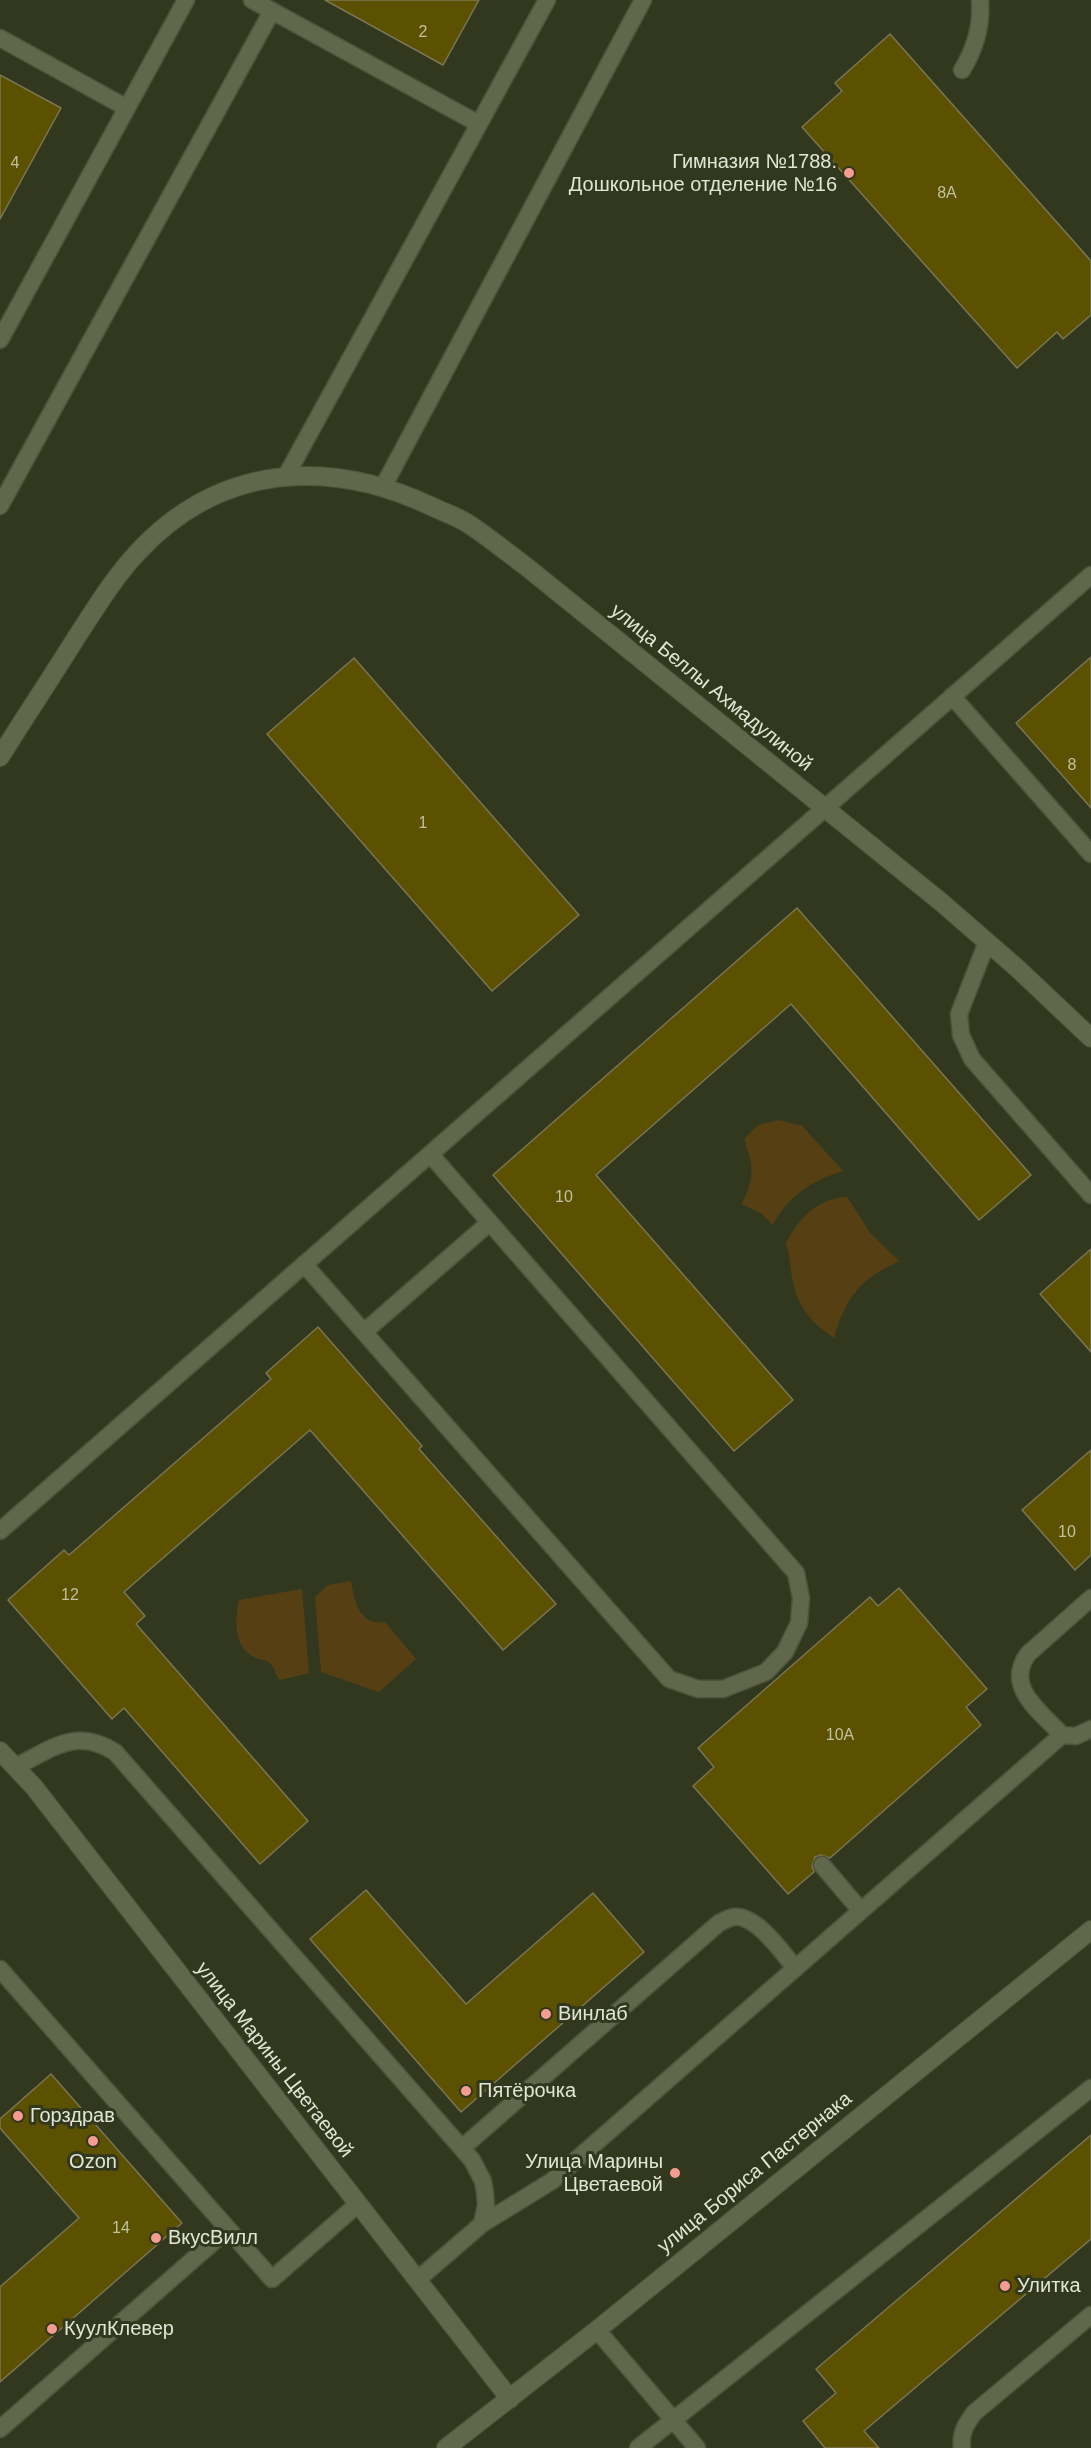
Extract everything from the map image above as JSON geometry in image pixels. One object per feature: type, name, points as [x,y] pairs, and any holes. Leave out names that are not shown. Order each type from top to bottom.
[{"type":"street","name":"улица Беллы Ахмадулиной","points":[[0,757],[114,580],[160,531],[189,510],[222,492],[254,480],[286,476],[334,477],[383,488],[412,497],[468,524],[528,568],[987,942],[1091,1038]]},
{"type":"street","name":"улица Марины Цветаевой","points":[[0,1751],[34,1787],[510,2399]]},
{"type":"street","name":"улица Бориса Пастернака","points":[[446,2448],[597,2330],[1091,1930]]},
{"type":"lane","points":[[0,340],[186,0]]},
{"type":"lane","points":[[252,0],[479,124]]},
{"type":"lane","points":[[286,476],[548,0]]},
{"type":"lane","points":[[383,488],[643,0]]},
{"type":"lane","points":[[962,70],[975,43],[979,26],[980,0]]},
{"type":"lane","points":[[0,506],[272,11]]},
{"type":"lane","points":[[0,38],[127,108]]},
{"type":"lane","points":[[0,1531],[1091,575]]},
{"type":"lane","points":[[952,696],[1091,854]]},
{"type":"lane","points":[[987,942],[959,1014],[961,1035],[972,1059],[1091,1195]]},
{"type":"lane","points":[[304,1264],[669,1679],[698,1689],[723,1689],[766,1672],[785,1652],[799,1623],[801,1598],[796,1573],[430,1154]]},
{"type":"lane","points":[[364,1332],[489,1222]]},
{"type":"lane","points":[[1091,1598],[1028,1653],[1020,1665],[1019,1681],[1023,1692],[1062,1735],[1076,1736],[1091,1729]]},
{"type":"lane","points":[[417,2280],[482,2224],[552,2181],[1062,1735]]},
{"type":"lane","points":[[15,1767],[74,1740],[100,1743],[115,1752],[472,2160],[483,2181],[486,2205],[482,2224]]},
{"type":"lane","points":[[822,1865],[861,1911]]},
{"type":"lane","points":[[462,2148],[719,1923],[733,1917],[746,1918],[762,1929],[795,1968]]},
{"type":"lane","points":[[0,1969],[272,2279],[358,2204]]},
{"type":"lane","points":[[638,2448],[1091,2088]]},
{"type":"lane","points":[[0,2429],[228,2229]]},
{"type":"lane","points":[[962,2448],[964,2427],[974,2413],[1091,2315]]},
{"type":"lane","points":[[597,2330],[697,2448]]},
{"type":"shaded area","points":[[779,1120],[802,1126],[843,1171],[821,1179],[802,1190],[786,1206],[773,1225],[762,1214],[742,1204],[751,1175],[751,1163],[745,1138],[758,1125]]},
{"type":"shaded area","points":[[847,1197],[871,1234],[899,1261],[874,1275],[856,1291],[844,1311],[834,1338],[814,1322],[800,1302],[796,1294],[786,1244],[796,1226],[810,1212],[826,1202]]},
{"type":"shaded area","points":[[351,1581],[356,1603],[364,1616],[376,1622],[385,1622],[416,1659],[379,1692],[321,1672],[315,1597],[328,1585]]},
{"type":"shaded area","points":[[302,1589],[309,1673],[280,1680],[271,1664],[254,1657],[242,1646],[236,1623],[239,1600]]},
{"type":"building","points":[[325,0],[479,0],[443,65]]},
{"type":"building","points":[[890,34],[1091,261],[1091,315],[1063,339],[1057,332],[1017,368],[802,127],[842,91],[835,83]]},
{"type":"building","points":[[0,75],[61,108],[0,219]]},
{"type":"building","points":[[1091,657],[1091,808],[1016,723]]},
{"type":"building","points":[[354,658],[579,915],[492,991],[267,734]]},
{"type":"building","points":[[797,908],[1031,1175],[979,1220],[791,1004],[596,1175],[793,1400],[734,1451],[493,1175]]},
{"type":"building","points":[[1091,1249],[1091,1352],[1040,1294]]},
{"type":"building","points":[[318,1327],[422,1446],[419,1449],[556,1604],[503,1650],[310,1430],[124,1592],[145,1616],[136,1624],[308,1821],[260,1864],[124,1708],[112,1719],[8,1600],[64,1550],[69,1555],[271,1379],[266,1373]]},
{"type":"building","points":[[1091,1450],[1091,1555],[1075,1570],[1022,1510]]},
{"type":"building","points":[[899,1588],[987,1689],[966,1707],[981,1725],[830,1858],[821,1855],[815,1857],[812,1866],[814,1872],[788,1894],[693,1786],[714,1767],[698,1748],[870,1597],[878,1606]]},
{"type":"building","points":[[366,1890],[466,2004],[593,1893],[644,1952],[461,2112],[310,1939]]},
{"type":"building","points":[[51,2074],[182,2223],[0,2382],[0,2287],[79,2218],[0,2128],[0,2119]]},
{"type":"building","points":[[1091,2135],[1091,2239],[864,2431],[879,2448],[825,2448],[803,2421],[836,2393],[816,2369]]},
{"type":"place","name":"Гимназия №1788. Дошкольное отделение №16","points":[[849,173]]},
{"type":"place","name":"Винлаб","points":[[546,2014]]},
{"type":"place","name":"Пятёрочка","points":[[466,2091]]},
{"type":"place","name":"Горздрав","points":[[18,2116]]},
{"type":"place","name":"Ozon","points":[[93,2141]]},
{"type":"place","name":"Улица Марины Цветаевой","points":[[675,2173]]},
{"type":"place","name":"ВкусВилл","points":[[156,2238]]},
{"type":"place","name":"Улитка","points":[[1005,2286]]},
{"type":"place","name":"КуулКлевер","points":[[52,2329]]}]
